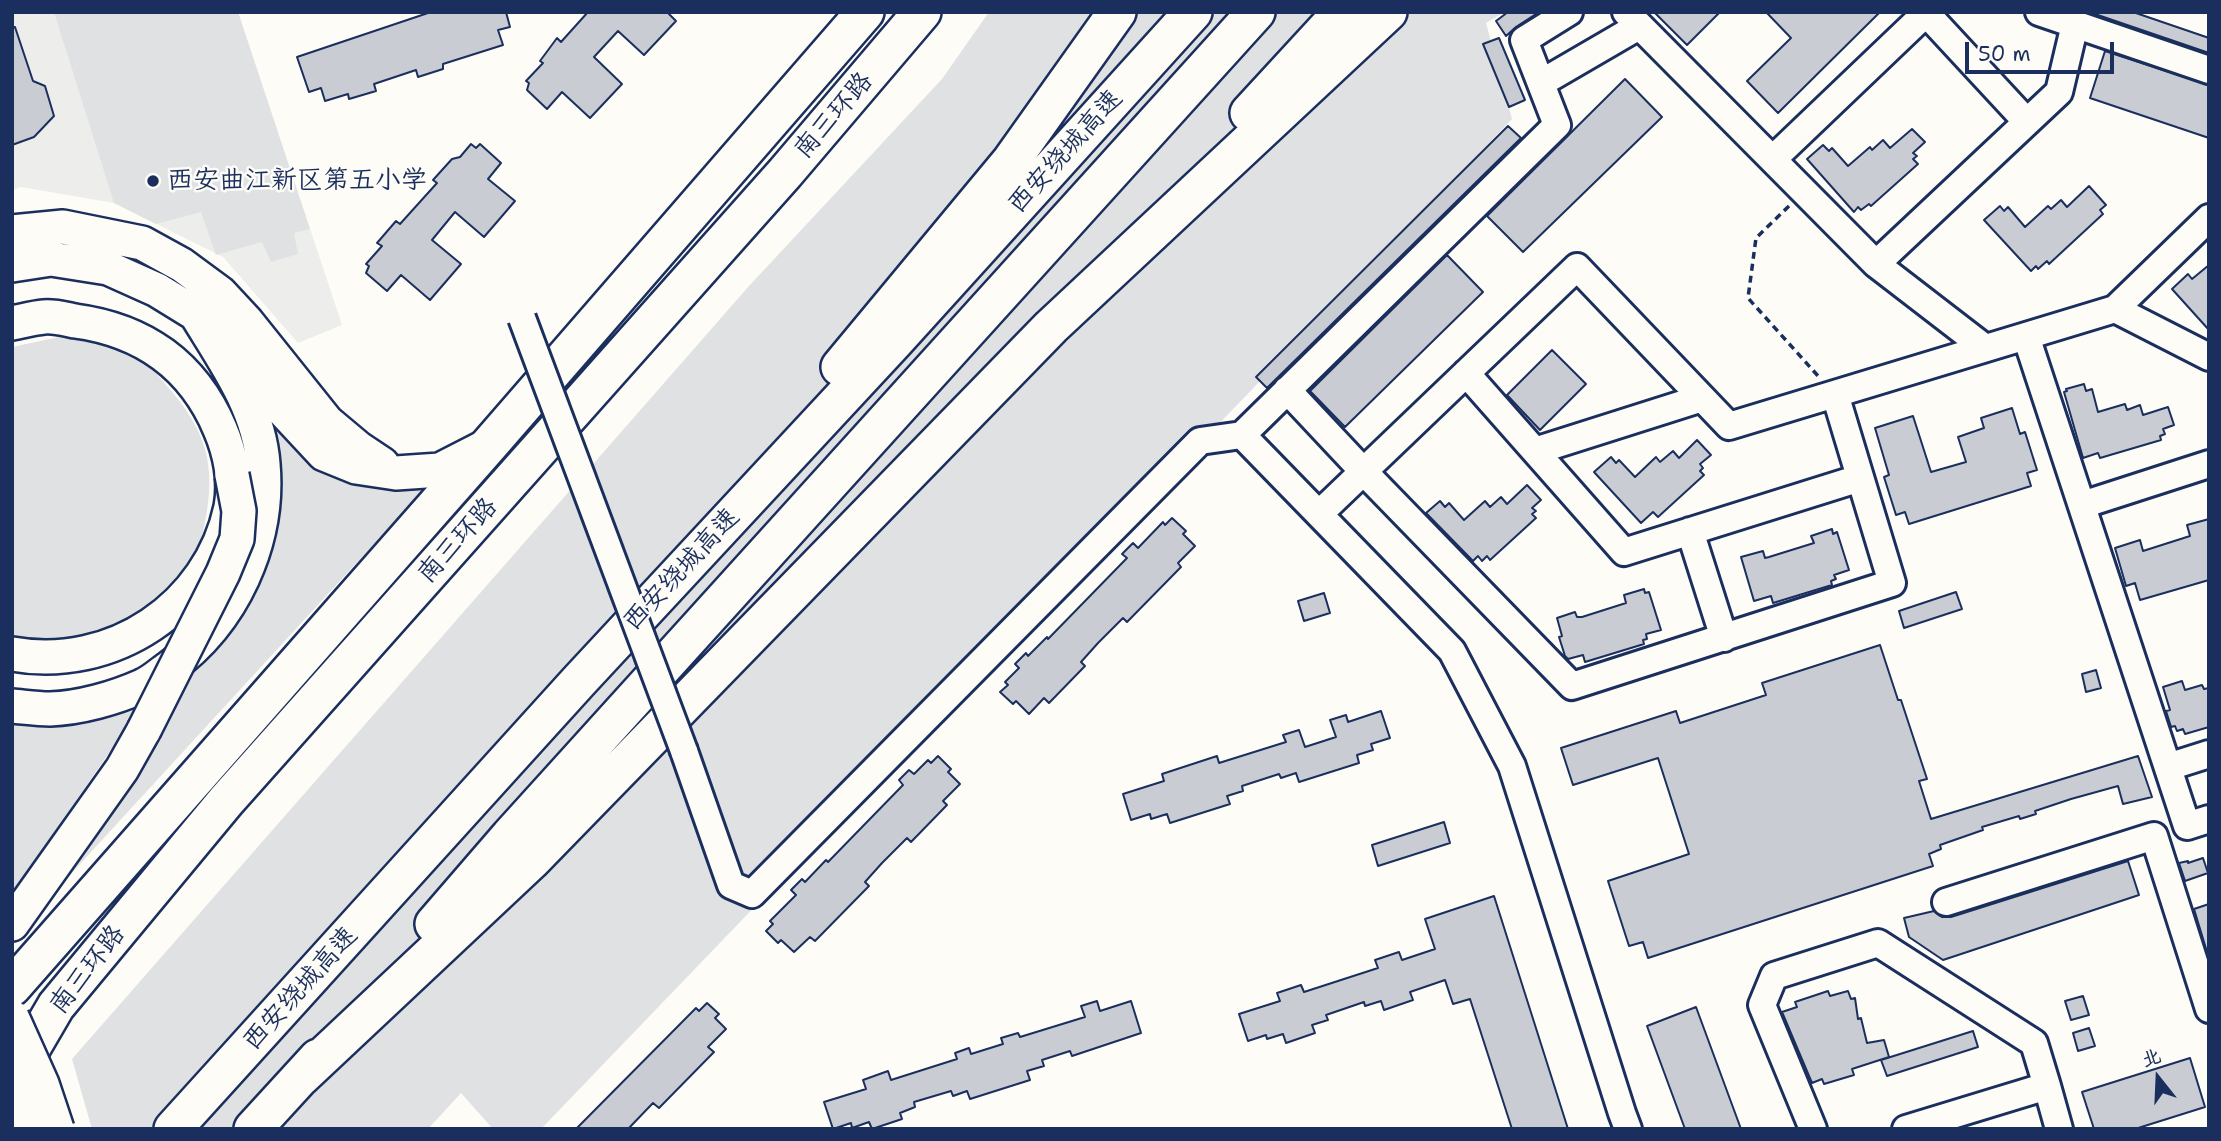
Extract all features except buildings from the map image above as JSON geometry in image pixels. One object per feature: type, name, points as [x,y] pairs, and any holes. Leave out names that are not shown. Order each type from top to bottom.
[{"type":"highway","name":"南三环路","points":[[12,987],[491,444],[865,12]]},
{"type":"highway","name":"南三环路","points":[[12,1082],[56,1006],[226,801],[785,173],[922,12]]},
{"type":"highway","points":[[652,603],[896,297],[1011,161],[1117,12]]},
{"type":"highway","name":"西安绕城高速","points":[[173,1129],[1193,12]]},
{"type":"highway","name":"西安绕城高速","points":[[253,1129],[510,836],[1255,12]]},
{"type":"highway","points":[[301,1077],[531,861],[1051,327],[1342,12]]},
{"type":"highway","points":[[1051,327],[1388,12]]},
{"type":"main road","points":[[12,232],[63,227],[142,243],[183,265],[220,293],[247,322],[327,422],[358,448],[396,473]]},
{"type":"main road","points":[[12,265],[51,259],[108,268],[158,290],[196,314],[249,364],[283,410],[324,454],[356,467],[396,473],[440,470],[491,444]]},
{"type":"main road","points":[[12,706],[50,709],[91,703],[144,685],[184,657],[215,625],[237,590],[254,552],[262,510],[263,463],[255,424],[238,383],[196,314]]},
{"type":"main road","points":[[12,323],[46,317],[103,325],[148,342],[184,370],[212,408],[228,447],[239,511],[237,539],[223,573],[144,730],[122,769],[12,924]]},
{"type":"main road","points":[[12,654],[31,658],[72,657],[106,648],[147,628],[174,606],[205,570],[217,550],[231,505],[232,475]]},
{"type":"main road","points":[[12,1017],[42,1084],[57,1129]]},
{"type":"main road","points":[[12,1068],[29,1129]]},
{"type":"street","points":[[522,318],[732,885],[752,894],[1200,440],[1242,435],[1558,125],[1524,40],[1569,12]]},
{"type":"street","points":[[2039,12],[2209,70]]},
{"type":"street","points":[[1773,159],[1926,13],[2027,122]]},
{"type":"street","points":[[1541,83],[1633,19],[1877,264],[1985,348]]},
{"type":"street","points":[[1877,264],[2059,92],[2075,24]]},
{"type":"street","points":[[1319,514],[1577,267],[1729,426],[2115,309],[2209,218]]},
{"type":"street","points":[[2115,309],[2209,357]]},
{"type":"street","points":[[2026,336],[2188,826],[2209,819]]},
{"type":"street","points":[[1466,373],[1624,552],[1860,478]]},
{"type":"street","points":[[1287,390],[1572,686],[1892,583],[1835,394]]},
{"type":"street","points":[[1535,451],[1702,398]]},
{"type":"street","points":[[1242,435],[1452,651],[1513,766],[1628,1129]]},
{"type":"street","points":[[2082,505],[2209,464]]},
{"type":"street","points":[[1690,531],[1724,638]]},
{"type":"street","points":[[2168,767],[2209,754]]},
{"type":"street","points":[[1946,902],[2154,836],[2209,1009]]},
{"type":"street","points":[[1813,1129],[1762,1004],[1774,976],[1878,943],[2034,1043],[2059,1129]]},
{"type":"street","points":[[1906,1129],[2047,1086]]},
{"type":"path","points":[[1805,192],[1756,238],[1748,298],[1835,394]]},
{"type":"shaded area","name":"西安曲江新区第五小学","points":[[12,12],[238,12],[342,325],[298,343],[223,257],[114,203],[21,187],[12,190]]},
{"type":"shaded area","name":"西安曲江新区第五小学","points":[[54,12],[238,12],[310,229],[294,233],[298,254],[271,262],[262,242],[216,255],[201,212],[156,224],[114,203]]},
{"type":"shaded area","points":[[989,12],[1504,12],[1486,23],[1512,119],[541,1129],[493,1129],[461,1093],[428,1129],[92,1129],[72,1059],[749,286],[942,79]]},
{"type":"shaded area","points":[[59,337],[119,348],[136,356],[153,370],[191,417],[199,433],[205,448],[209,482],[199,548],[191,567],[176,585],[150,607],[119,624],[71,641],[57,642],[12,638],[12,347]]},
{"type":"shaded area","points":[[266,409],[330,471],[376,489],[428,485],[24,925],[122,789]]},
{"type":"shaded area","points":[[139,709],[12,894],[12,722],[79,725]]},
{"type":"place","name":"西安曲江新区第五小学","points":[[153,181]]}]
